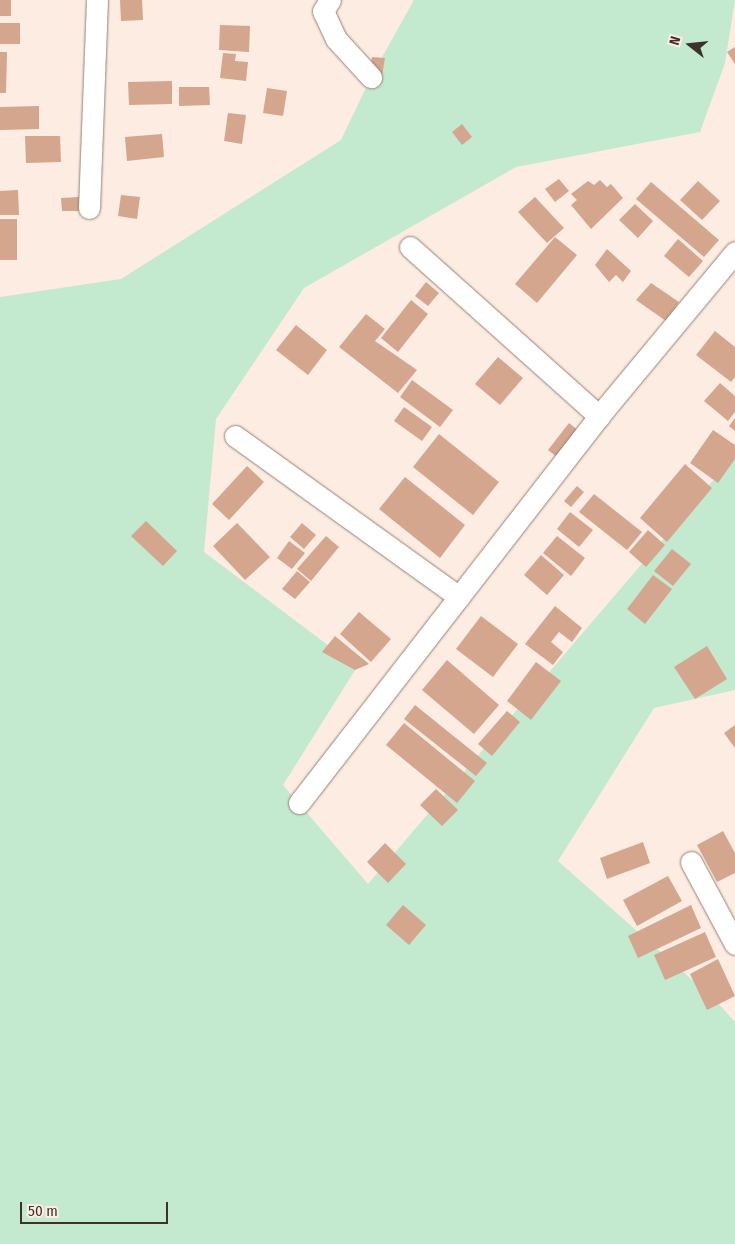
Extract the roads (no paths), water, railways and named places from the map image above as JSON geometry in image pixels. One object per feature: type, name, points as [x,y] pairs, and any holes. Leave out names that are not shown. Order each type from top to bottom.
[{"type":"street","points":[[89,208],[97,0]]},
{"type":"street","points":[[330,0],[322,11],[336,39],[371,77]]},
{"type":"street","points":[[410,247],[599,416]]},
{"type":"street","points":[[299,803],[599,416],[735,252]]},
{"type":"street","points":[[235,436],[459,597]]},
{"type":"street","points":[[691,862],[735,944]]}]
